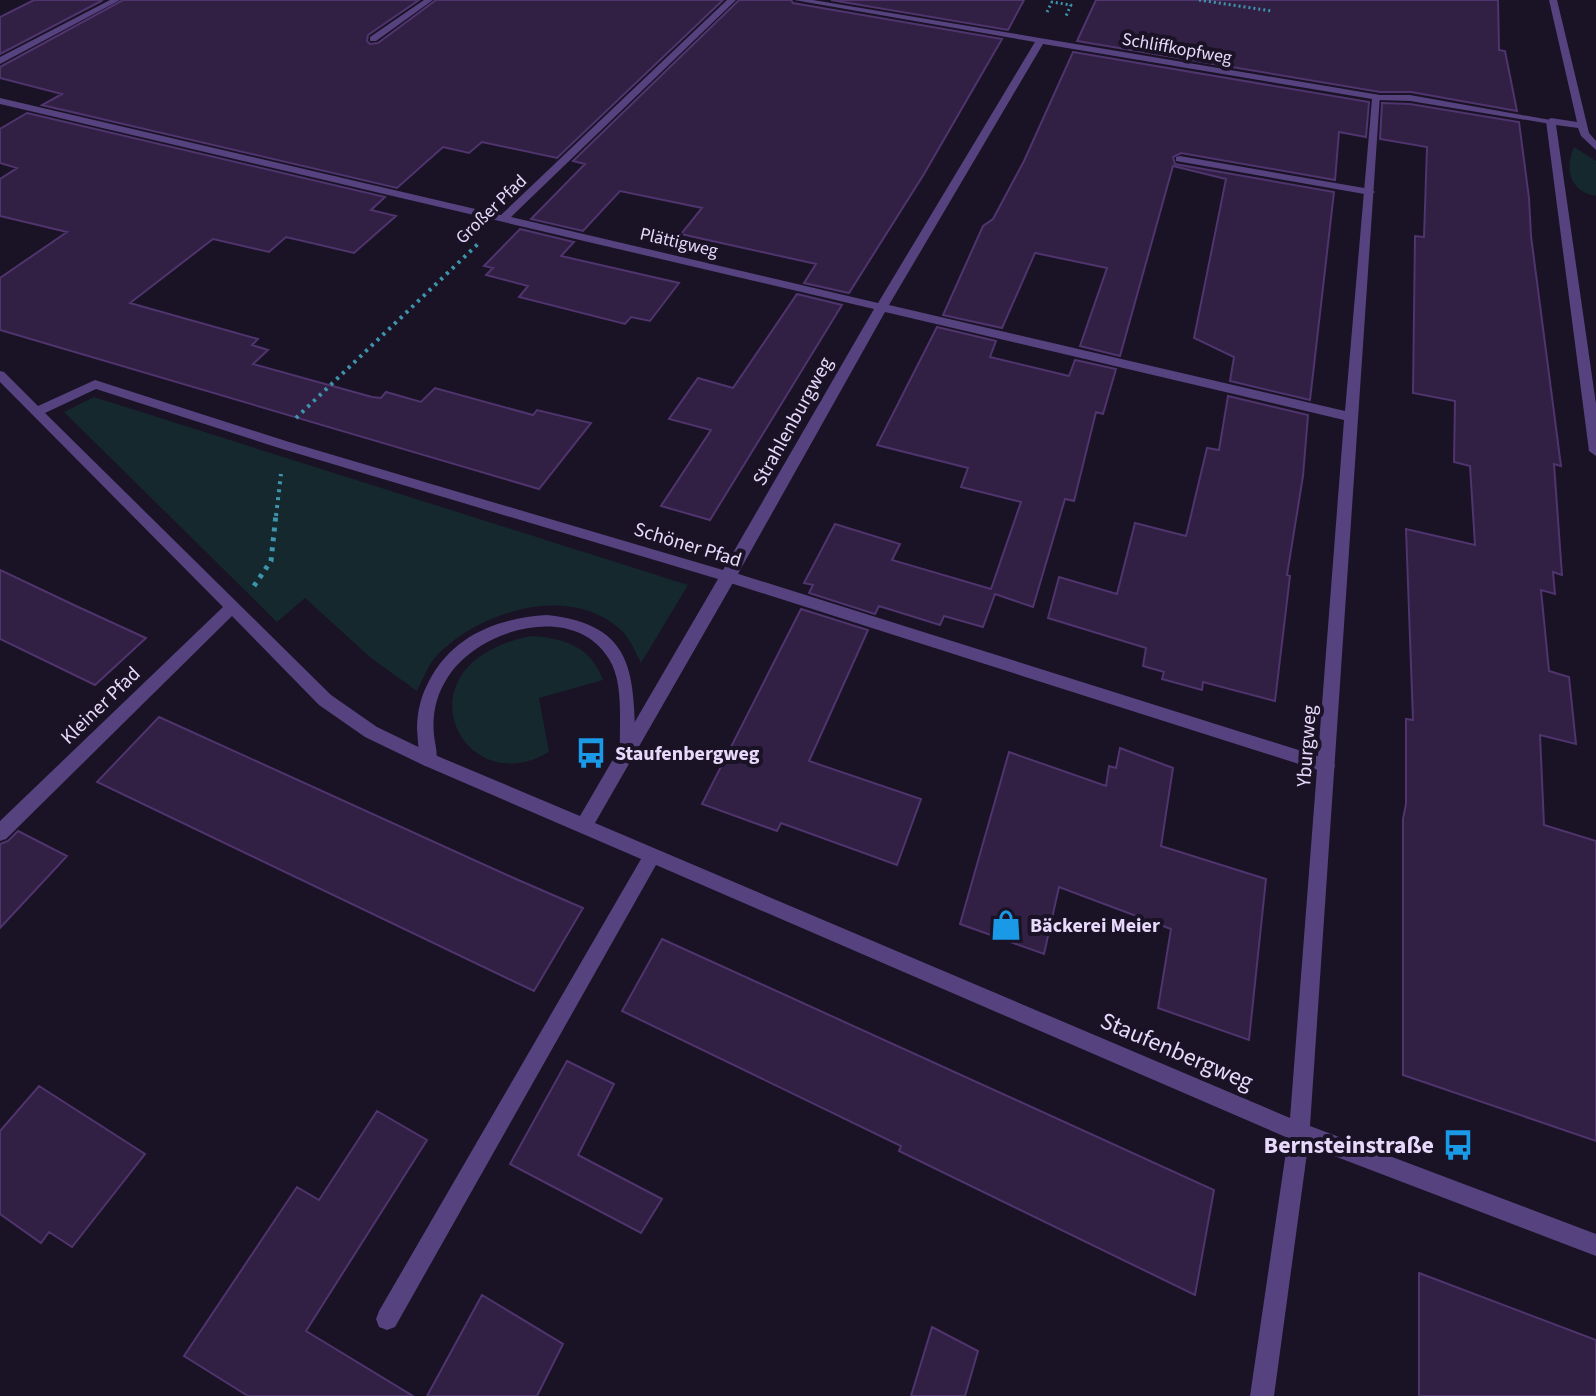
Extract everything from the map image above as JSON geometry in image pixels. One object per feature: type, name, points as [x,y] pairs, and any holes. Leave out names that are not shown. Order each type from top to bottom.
[{"type":"street","points":[[0,61],[116,0]]},
{"type":"street","points":[[373,39],[429,0]]},
{"type":"street","name":"Großer Pfad","points":[[503,219],[732,0]]},
{"type":"street","name":"Schliffkopfweg","points":[[798,0],[1377,97],[1410,98],[1582,126]]},
{"type":"street","points":[[1553,0],[1584,134],[1596,147]]},
{"type":"street","name":"Strahlenburgweg","points":[[584,825],[881,308],[1041,40]]},
{"type":"street","name":"Yburgweg","points":[[1262,1396],[1299,1132],[1377,97]]},
{"type":"street","name":"Plättigweg","points":[[0,101],[1351,417]]},
{"type":"street","points":[[1551,121],[1596,451]]},
{"type":"street","points":[[1180,159],[1370,192]]},
{"type":"street","name":"Staufenbergweg","points":[[0,375],[230,609],[325,700],[371,732],[429,760],[1299,1132],[1596,1245]]},
{"type":"street","name":"Schöner Pfad","points":[[38,411],[95,384],[729,577],[1327,766]]},
{"type":"street","name":"Kleiner Pfad","points":[[0,833],[230,609]]},
{"type":"street","points":[[429,760],[426,728],[428,701],[439,677],[456,655],[472,642],[491,631],[532,621],[568,624],[582,629],[606,643],[614,653],[624,691],[628,749]]},
{"type":"street","points":[[387,1319],[653,854]]},
{"type":"path","points":[[1199,0],[1272,11]]},
{"type":"path","name":"Großer Pfad","points":[[278,442],[503,219]]},
{"type":"path","points":[[230,609],[251,590],[271,561],[278,442]]},
{"type":"shaded area","points":[[1574,147],[1596,161],[1596,196],[1587,194],[1575,185],[1570,171]]},
{"type":"shaded area","points":[[94,397],[688,585],[641,663],[625,634],[601,616],[578,608],[527,608],[478,625],[456,638],[435,658],[417,691],[371,658],[305,598],[277,622],[64,412]]},
{"type":"shaded area","points":[[531,636],[575,646],[591,659],[603,680],[539,698],[549,752],[518,763],[490,760],[468,746],[455,724],[453,699],[463,673],[488,651]]},
{"type":"building","points":[[34,0],[103,0],[0,54],[0,17]]},
{"type":"building","points":[[123,0],[419,0],[368,35],[370,44],[378,43],[436,0],[723,0],[557,158],[482,142],[469,153],[443,147],[397,188],[42,105],[62,94],[0,78],[0,67]]},
{"type":"building","points":[[739,0],[791,0],[793,3],[1002,39],[924,174],[849,293],[804,283],[816,264],[681,234],[702,208],[620,191],[583,231],[531,219],[585,164],[573,161]]},
{"type":"building","points":[[831,0],[1024,0],[1008,30]]},
{"type":"building","points":[[1096,0],[1498,0],[1499,50],[1505,51],[1517,111],[1411,92],[1380,92],[1077,41]]},
{"type":"building","points":[[1073,52],[1369,102],[1366,137],[1339,132],[1335,180],[1181,153],[1173,157],[1175,164],[1334,192],[1310,400],[1230,381],[1234,357],[1194,338],[1226,179],[1173,166],[1120,356],[1080,346],[1107,268],[1035,253],[1002,328],[943,315],[983,226],[993,219],[1024,161]]},
{"type":"building","points":[[1382,103],[1410,104],[1519,122],[1561,466],[1554,464],[1562,575],[1553,572],[1555,594],[1541,590],[1549,671],[1569,677],[1576,744],[1540,735],[1544,825],[1596,841],[1596,1141],[1403,1075],[1403,819],[1406,804],[1406,719],[1413,720],[1406,529],[1475,545],[1470,466],[1454,462],[1455,401],[1413,393],[1415,236],[1424,237],[1427,147],[1380,139]]},
{"type":"building","points":[[27,113],[385,197],[371,210],[396,216],[354,253],[286,237],[269,252],[213,239],[130,303],[258,339],[252,345],[268,350],[253,364],[372,397],[381,398],[386,392],[421,402],[435,388],[533,415],[537,410],[591,423],[539,489],[0,330],[0,278],[67,232],[0,216],[0,179],[17,168],[0,163],[0,129]]},
{"type":"building","points":[[520,229],[574,242],[561,256],[679,283],[650,321],[631,317],[625,324],[519,297],[528,286],[486,275],[493,268],[484,266]]},
{"type":"building","points":[[797,294],[842,305],[710,520],[661,506],[711,430],[669,419],[698,378],[733,388]]},
{"type":"building","points":[[937,327],[996,341],[990,357],[1069,376],[1075,360],[1116,369],[1103,414],[1096,412],[1074,501],[1065,499],[1033,607],[995,594],[983,627],[944,616],[940,625],[879,606],[875,614],[809,593],[813,585],[804,583],[835,524],[900,544],[892,560],[991,589],[1021,502],[961,487],[968,468],[877,445]]},
{"type":"building","points":[[1228,396],[1308,415],[1303,476],[1287,575],[1290,576],[1275,701],[1203,682],[1202,690],[1162,679],[1164,672],[1143,666],[1146,648],[1048,618],[1059,577],[1117,594],[1135,523],[1186,536],[1207,448],[1219,450]]},
{"type":"building","points":[[0,570],[146,638],[95,685],[0,639]]},
{"type":"building","points":[[801,609],[868,630],[809,761],[921,799],[897,865],[781,823],[777,831],[702,804]]},
{"type":"building","points":[[159,717],[583,908],[534,991],[97,782]]},
{"type":"building","points":[[1120,748],[1173,768],[1161,846],[1266,879],[1249,1040],[1158,1008],[1171,929],[1059,887],[1044,954],[960,924],[1009,752],[1106,786],[1109,766],[1116,768]]},
{"type":"building","points":[[18,831],[67,856],[0,928],[0,844]]},
{"type":"building","points":[[662,939],[1214,1190],[1195,1295],[899,1151],[901,1146],[622,1011]]},
{"type":"building","points":[[567,1061],[614,1084],[578,1155],[662,1199],[641,1233],[510,1164]]},
{"type":"building","points":[[39,1086],[145,1154],[72,1247],[49,1232],[41,1243],[0,1214],[0,1131]]},
{"type":"building","points":[[377,1111],[427,1140],[306,1331],[413,1396],[248,1396],[184,1356],[297,1187],[319,1200]]},
{"type":"building","points":[[1419,1273],[1596,1340],[1596,1396],[1419,1396]]},
{"type":"building","points":[[482,1295],[563,1344],[537,1396],[427,1396]]},
{"type":"building","points":[[932,1327],[978,1351],[965,1396],[911,1396]]},
{"type":"place","name":"Staufenbergweg","points":[[591,753]]},
{"type":"place","name":"Bäckerei Meier","points":[[1006,925]]},
{"type":"place","name":"Bernsteinstraße","points":[[1458,1145]]}]
